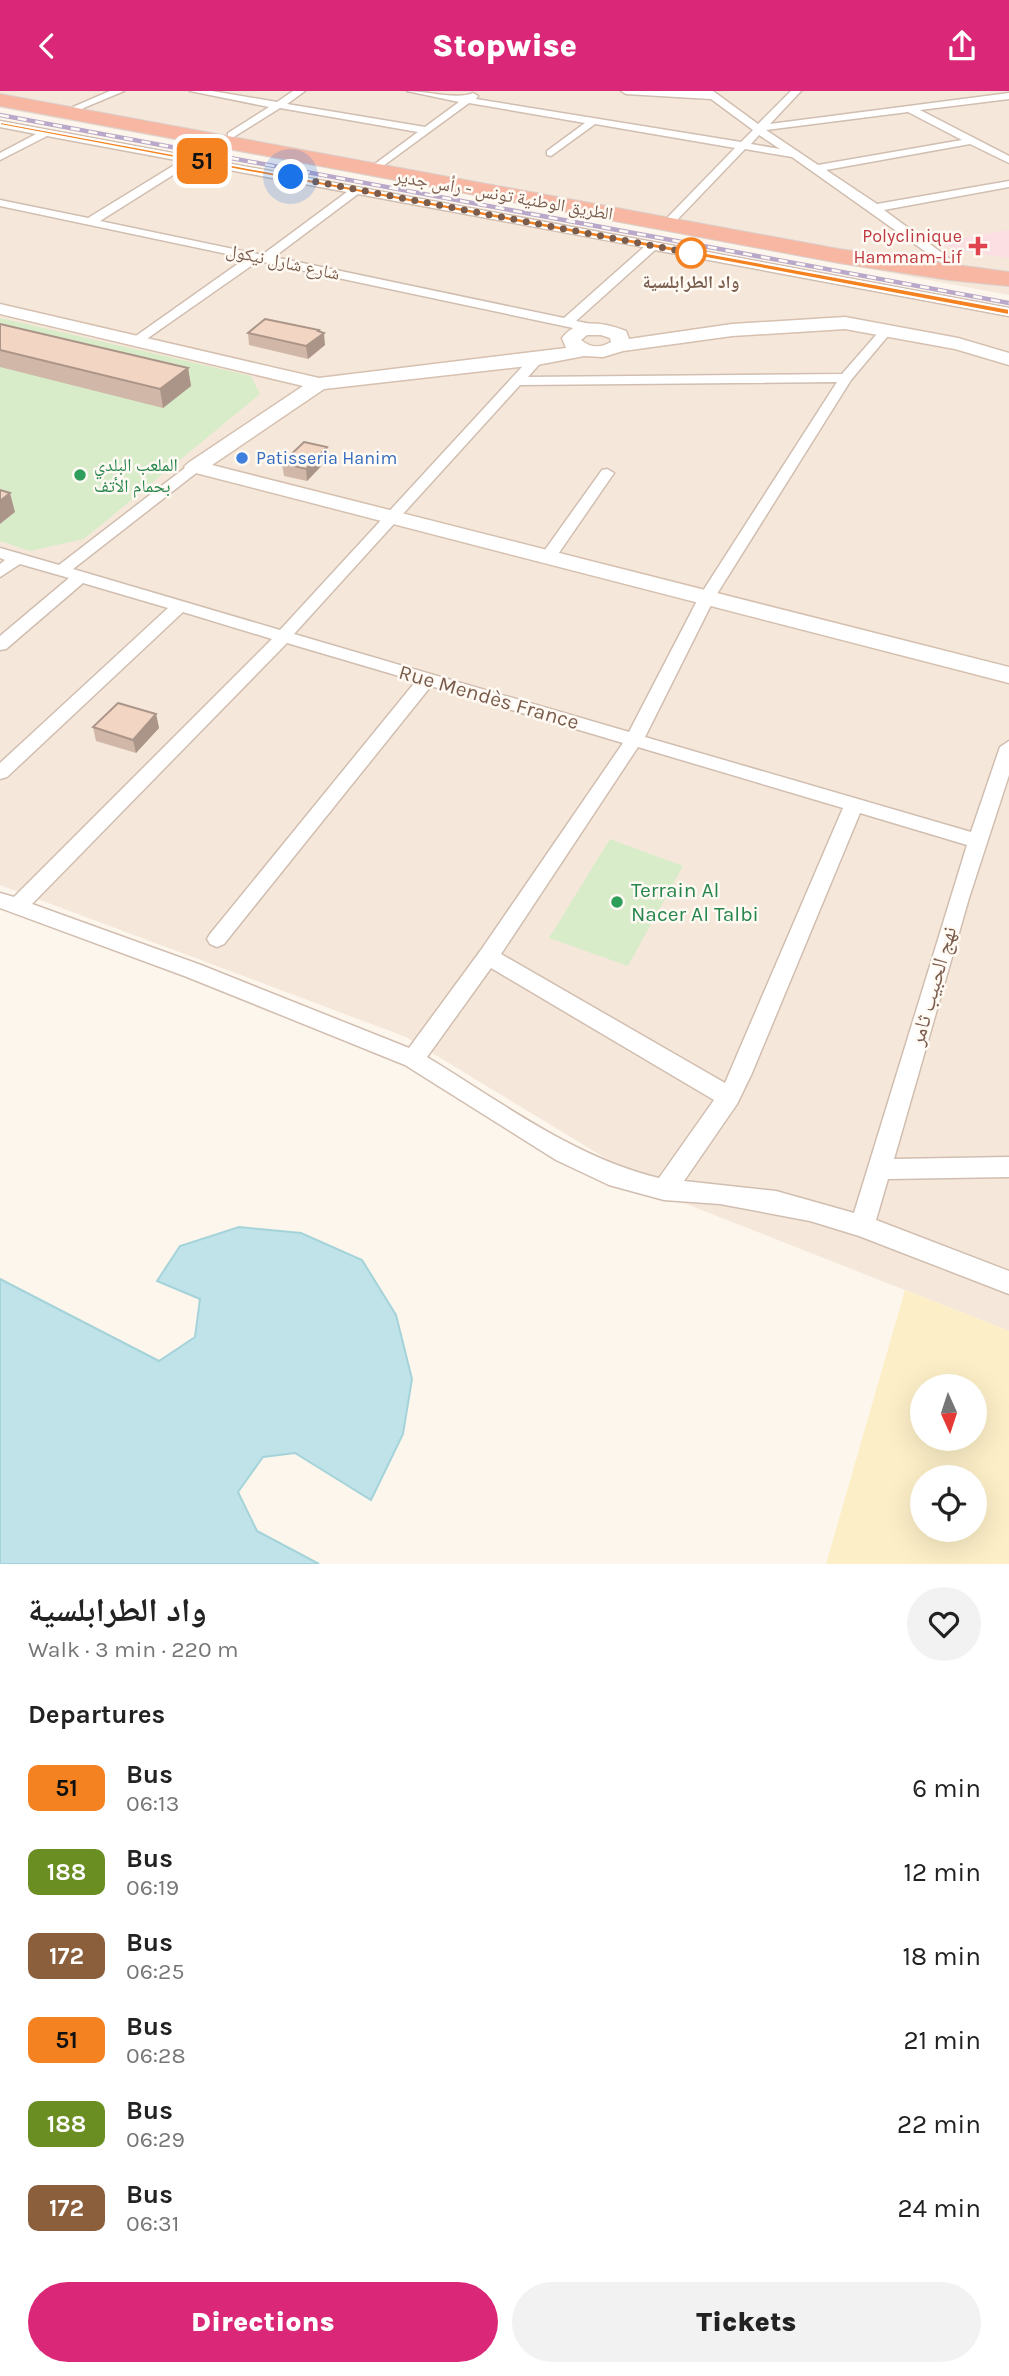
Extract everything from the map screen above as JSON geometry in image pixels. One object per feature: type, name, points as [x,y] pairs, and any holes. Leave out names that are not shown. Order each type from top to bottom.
[{"type":"highway","name":"الطريق الوطنية تونس - رأس جدير","points":[[0,93],[232,135],[377,168],[839,256],[1009,279]]},
{"type":"highway","name":"الطريق الوطنية تونس - رأس جدير","points":[[0,100],[672,219],[950,265],[1009,271]]},
{"type":"street","points":[[78,107],[119,91]]},
{"type":"street","points":[[195,91],[425,130]]},
{"type":"street","points":[[232,135],[300,91]]},
{"type":"street","points":[[412,91],[799,155]]},
{"type":"street","points":[[377,168],[480,91]]},
{"type":"street","points":[[626,91],[711,94],[875,208],[950,265]]},
{"type":"street","points":[[672,219],[796,91]]},
{"type":"street","points":[[1000,91],[1009,95]]},
{"type":"street","points":[[760,129],[1009,95]]},
{"type":"street","points":[[912,110],[1009,160]]},
{"type":"street","points":[[551,153],[593,121]]},
{"type":"street","points":[[0,124],[1009,312]]},
{"type":"street","points":[[0,156],[47,132]]},
{"type":"street","points":[[819,168],[971,141]]},
{"type":"street","points":[[90,222],[191,159]]},
{"type":"street","points":[[875,208],[1009,184]]},
{"type":"street","points":[[138,341],[357,190]]},
{"type":"street","name":"شارع شارل نيكول","points":[[0,203],[261,257],[574,337]]},
{"type":"street","points":[[574,337],[652,246]]},
{"type":"street","points":[[0,309],[319,384],[537,359]]},
{"type":"street","points":[[1009,359],[984,350],[845,323],[732,330],[665,340],[617,340],[592,328],[574,337],[537,359],[283,637],[8,904],[194,971],[413,1059],[588,1166],[617,1178],[664,1190],[776,1202],[862,1226],[1009,1283]]},
{"type":"street","points":[[413,1059],[488,956],[634,740],[707,597],[846,378],[887,330]]},
{"type":"street","points":[[574,337],[601,352],[617,340]]},
{"type":"street","points":[[517,381],[846,378]]},
{"type":"street","points":[[61,571],[195,467],[319,384]]},
{"type":"street","points":[[195,467],[1009,675]]},
{"type":"street","points":[[548,557],[607,473]]},
{"type":"street","points":[[0,572],[9,556]]},
{"type":"street","name":"Rue Mendès France","points":[[9,556],[977,841]]},
{"type":"street","points":[[0,645],[80,577]]},
{"type":"street","points":[[0,773],[180,606]]},
{"type":"street","points":[[217,939],[427,679]]},
{"type":"street","name":"نهج الحبيب ثامر","points":[[862,1226],[977,841],[1008,759]]},
{"type":"street","points":[[664,1190],[729,1097],[854,805]]},
{"type":"street","points":[[488,956],[729,1097]]},
{"type":"street","points":[[880,1168],[1009,1167]]},
{"type":"shaded area","points":[[0,91],[1009,91],[1009,295],[0,108]]},
{"type":"shaded area","points":[[0,120],[1009,309],[1009,1331],[671,1198],[406,1037],[0,885]]},
{"type":"shaded area","name":"Polyclinique Hammam-Lif","points":[[1009,230],[1009,258],[953,250],[940,241]]},
{"type":"green space","name":"الملعب البلدي بحمام الأتف","points":[[0,318],[251,376],[260,394],[84,539],[30,551],[0,541]]},
{"type":"green space","name":"Terrain Al Nacer Al Talbi","points":[[610,839],[683,866],[628,966],[549,938]]},
{"type":"sand","points":[[905,1290],[1009,1331],[1009,1564],[826,1564]]},
{"type":"water","points":[[239,1227],[301,1233],[362,1260],[396,1315],[412,1379],[403,1434],[371,1500],[295,1453],[263,1457],[238,1492],[257,1531],[319,1564],[0,1564],[0,1279],[159,1361],[195,1337],[200,1299],[157,1281],[180,1246]]},
{"type":"building","points":[[265,319],[324,333],[306,346],[248,333]]},
{"type":"building","points":[[0,324],[188,368],[160,389],[0,350]]},
{"type":"building","points":[[304,442],[327,447],[306,469],[282,463]]},
{"type":"building","points":[[0,490],[10,493],[0,501]]},
{"type":"building","points":[[118,703],[156,714],[133,740],[93,727]]},
{"type":"railway","points":[[0,115],[1009,303]]},
{"type":"bus line","name":"51","points":[[0,124],[1009,312]]},
{"type":"place","name":"Polyclinique Hammam-Lif","points":[[978,246]]},
{"type":"place","name":"واد الطرابلسية","points":[[691,253]]},
{"type":"place","name":"Patisseria Hanim","points":[[242,458]]},
{"type":"place","name":"الملعب البلدي بحمام الأتف","points":[[80,475]]},
{"type":"place","name":"Terrain Al Nacer Al Talbi","points":[[617,902]]},
{"type":"route","points":[[291,177],[691,253]]}]
